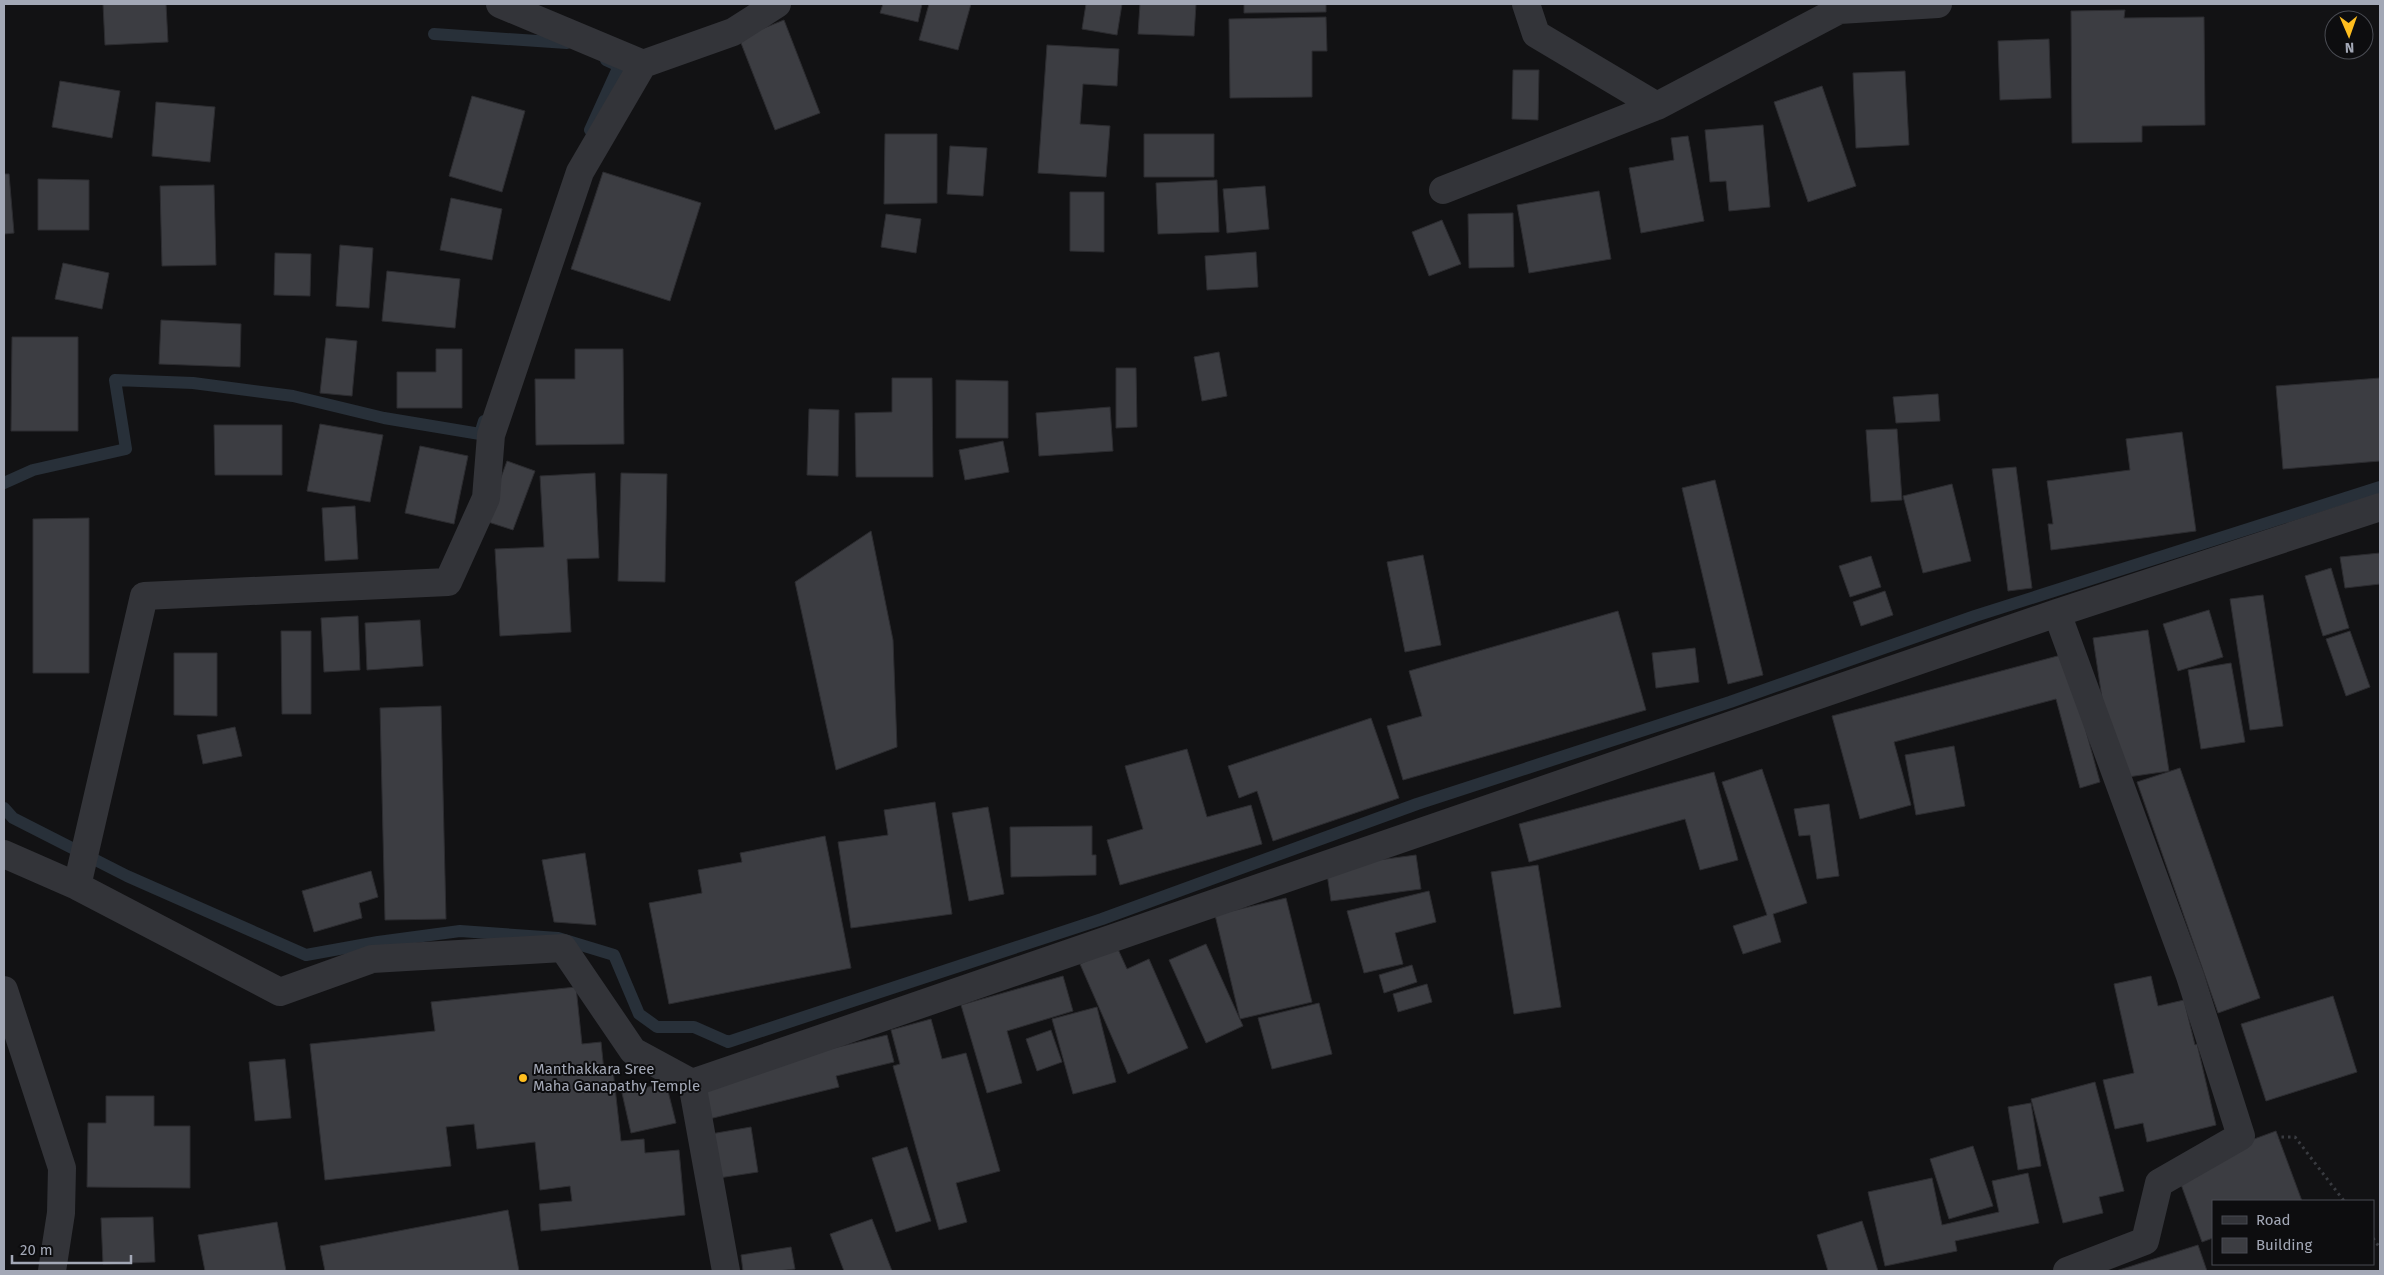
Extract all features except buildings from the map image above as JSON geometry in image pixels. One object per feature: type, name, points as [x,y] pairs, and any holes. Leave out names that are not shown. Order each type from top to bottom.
[{"type":"street","points":[[500,4],[643,64]]},
{"type":"street","points":[[78,886],[144,596],[448,582],[486,498],[492,435],[580,172],[643,64],[733,32],[777,4]]},
{"type":"street","points":[[1526,4],[1536,34],[1657,106]]},
{"type":"street","points":[[1443,190],[1657,106],[1838,7],[1938,4]]},
{"type":"street","points":[[4,854],[78,886],[280,992],[372,959],[563,948],[633,1051],[692,1083],[2056,613],[2380,507]]},
{"type":"street","points":[[2056,613],[2190,976],[2242,1136],[2159,1184],[2145,1241],[2067,1271]]},
{"type":"street","points":[[4,990],[62,1168],[61,1213],[52,1271]]},
{"type":"street","points":[[692,1083],[726,1271]]},
{"type":"path","points":[[2242,1136],[2295,1137],[2343,1200]]},
{"type":"waterway","points":[[434,34],[567,43]]},
{"type":"waterway","points":[[590,130],[619,66],[606,60]]},
{"type":"waterway","points":[[4,483],[33,470],[126,449],[115,380],[193,383],[293,396],[384,418],[480,434],[484,421]]},
{"type":"waterway","points":[[4,808],[13,818],[127,876],[306,955],[378,942],[460,931],[558,938],[614,955],[639,1014],[657,1027],[694,1027],[728,1042],[1102,919],[1417,804],[1730,702],[1975,616],[2380,487]]},
{"type":"place","name":"Manthakkara Sree Maha Ganapathy Temple","points":[[523,1078]]}]
